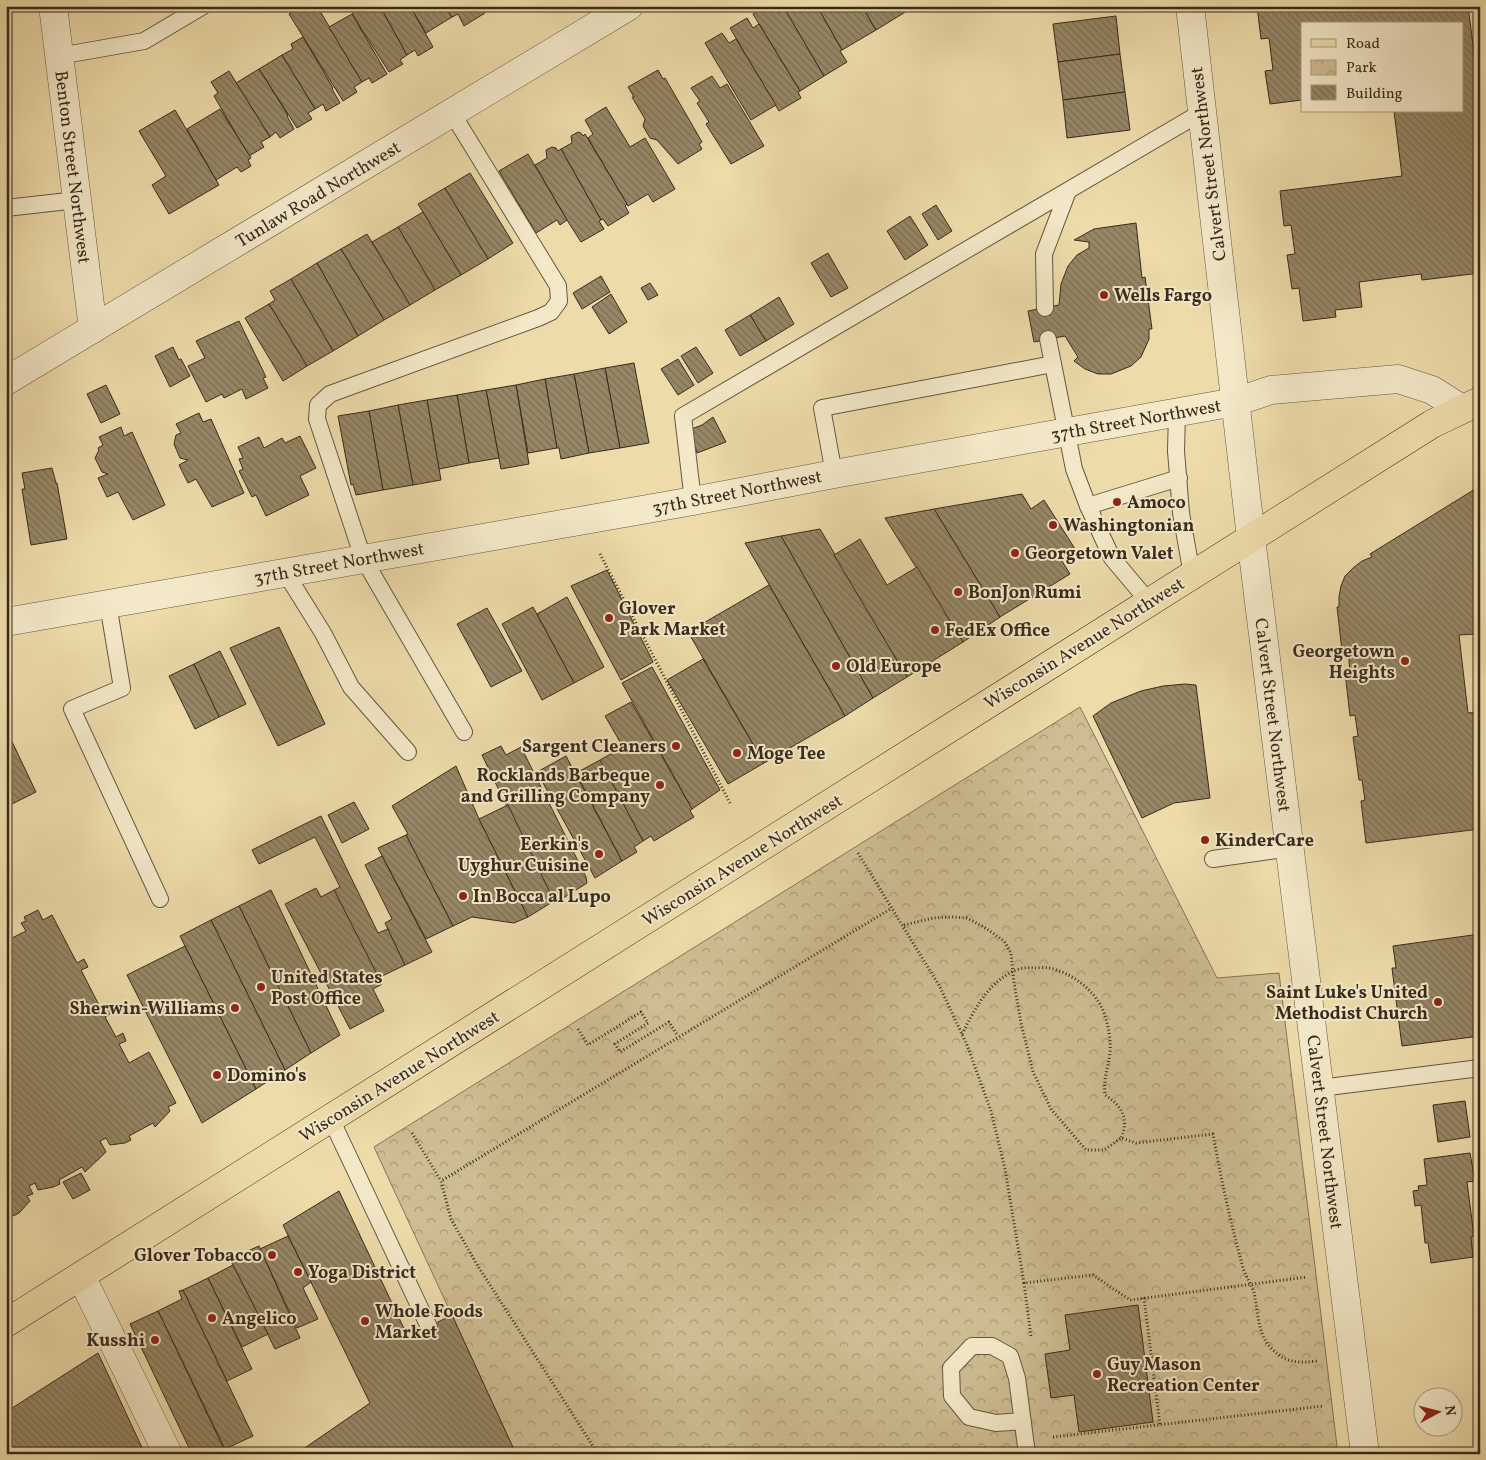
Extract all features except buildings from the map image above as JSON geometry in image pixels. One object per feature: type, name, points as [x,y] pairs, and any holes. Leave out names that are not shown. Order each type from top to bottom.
[{"type":"main road","name":"Wisconsin Avenue Northwest","points":[[6,1323],[1432,424],[1471,405]]},
{"type":"street","name":"Benton Street Northwest","points":[[53,6],[93,329]]},
{"type":"street","name":"Tunlaw Road Northwest","points":[[6,381],[629,6]]},
{"type":"street","name":"Calvert Street Northwest","points":[[1190,6],[1251,538],[1365,1454]]},
{"type":"street","name":"37th Street Northwest","points":[[6,622],[693,501],[1177,413],[1235,402],[1271,390],[1398,380],[1432,390],[1471,405]]},
{"type":"street","points":[[82,1276],[168,1454]]},
{"type":"lane","points":[[59,56],[144,41],[203,6]]},
{"type":"lane","points":[[693,501],[683,416],[1202,112]]},
{"type":"lane","points":[[452,113],[558,286],[559,301],[552,312],[330,394],[318,405],[317,419],[363,558],[464,732]]},
{"type":"lane","points":[[1045,308],[1044,254],[1068,191]]},
{"type":"lane","points":[[6,208],[77,200]]},
{"type":"lane","points":[[1048,339],[1074,469],[1088,506],[1112,558],[1149,602]]},
{"type":"lane","points":[[834,474],[822,408],[1053,364]]},
{"type":"lane","points":[[1177,413],[1176,451],[1181,514],[1192,575]]},
{"type":"lane","points":[[1088,506],[1179,478]]},
{"type":"lane","points":[[285,572],[323,633],[351,687],[408,752]]},
{"type":"lane","points":[[108,604],[122,688],[72,709],[160,898]]},
{"type":"lane","points":[[1212,859],[1290,848]]},
{"type":"lane","points":[[1320,1088],[1480,1068]]},
{"type":"lane","points":[[331,1119],[429,1326]]},
{"type":"lane","points":[[1022,1421],[996,1423],[970,1417],[952,1396],[951,1368],[972,1346],[992,1346],[1010,1356],[1016,1378],[1027,1454]]},
{"type":"path","points":[[600,554],[730,803]]},
{"type":"path","points":[[858,853],[904,925],[940,987],[962,1034],[993,1121],[1005,1168],[1032,1344]]},
{"type":"path","points":[[441,1180],[892,908]]},
{"type":"path","points":[[904,925],[933,918],[967,918],[1004,941],[1012,953],[1014,970],[1014,983],[1021,1023],[1034,1072],[1051,1109],[1086,1150],[1104,1150],[1121,1138],[1125,1129],[1125,1115],[1115,1101],[1105,1095],[1103,1082],[1110,1052],[1110,1034],[1106,1018],[1100,1004],[1089,989],[1068,974],[1049,968],[1028,968],[1014,970],[1006,974],[980,999],[962,1034]]},
{"type":"path","points":[[578,1029],[588,1045],[640,1012],[648,1023],[615,1044],[620,1052],[669,1022],[678,1036]]},
{"type":"path","points":[[412,1133],[441,1180],[451,1219],[476,1263],[598,1454]]},
{"type":"path","points":[[1121,1138],[1136,1143],[1213,1134],[1230,1221],[1246,1279],[1251,1285],[1261,1331],[1272,1349],[1297,1364],[1318,1361]]},
{"type":"path","points":[[1024,1283],[1093,1275],[1130,1300],[1307,1277]]},
{"type":"path","points":[[1144,1298],[1160,1425]]},
{"type":"path","points":[[1053,1437],[1323,1406]]},
{"type":"green space","name":"Guy Mason Recreation Center","points":[[1080,707],[1217,978],[1279,973],[1338,1454],[516,1454],[374,1147]]},
{"type":"place","name":"Wells Fargo","points":[[1104,295]]},
{"type":"place","name":"Amoco","points":[[1117,502]]},
{"type":"place","name":"Washingtonian","points":[[1053,525]]},
{"type":"place","name":"Georgetown Valet","points":[[1015,553]]},
{"type":"place","name":"BonJon Rumi","points":[[958,592]]},
{"type":"place","name":"Glover Park Market","points":[[609,618]]},
{"type":"place","name":"FedEx Office","points":[[935,630]]},
{"type":"place","name":"Georgetown Heights","points":[[1405,661]]},
{"type":"place","name":"Old Europe","points":[[836,666]]},
{"type":"place","name":"Sargent Cleaners","points":[[676,746]]},
{"type":"place","name":"Moge Tee","points":[[737,753]]},
{"type":"place","name":"Rocklands Barbeque and Grilling Company","points":[[660,785]]},
{"type":"place","name":"KinderCare","points":[[1205,840]]},
{"type":"place","name":"Eerkin's Uyghur Cuisine","points":[[599,854]]},
{"type":"place","name":"In Bocca al Lupo","points":[[463,896]]},
{"type":"place","name":"United States Post Office","points":[[261,987]]},
{"type":"place","name":"Saint Luke's United Methodist Church","points":[[1438,1002]]},
{"type":"place","name":"Sherwin-Williams","points":[[235,1008]]},
{"type":"place","name":"Domino's","points":[[217,1075]]},
{"type":"place","name":"Glover Tobacco","points":[[272,1255]]},
{"type":"place","name":"Yoga District","points":[[298,1272]]},
{"type":"place","name":"Angelico","points":[[212,1318]]},
{"type":"place","name":"Whole Foods Market","points":[[365,1321]]},
{"type":"place","name":"Kusshi","points":[[155,1340]]},
{"type":"place","name":"Guy Mason Recreation Center","points":[[1097,1374]]}]
